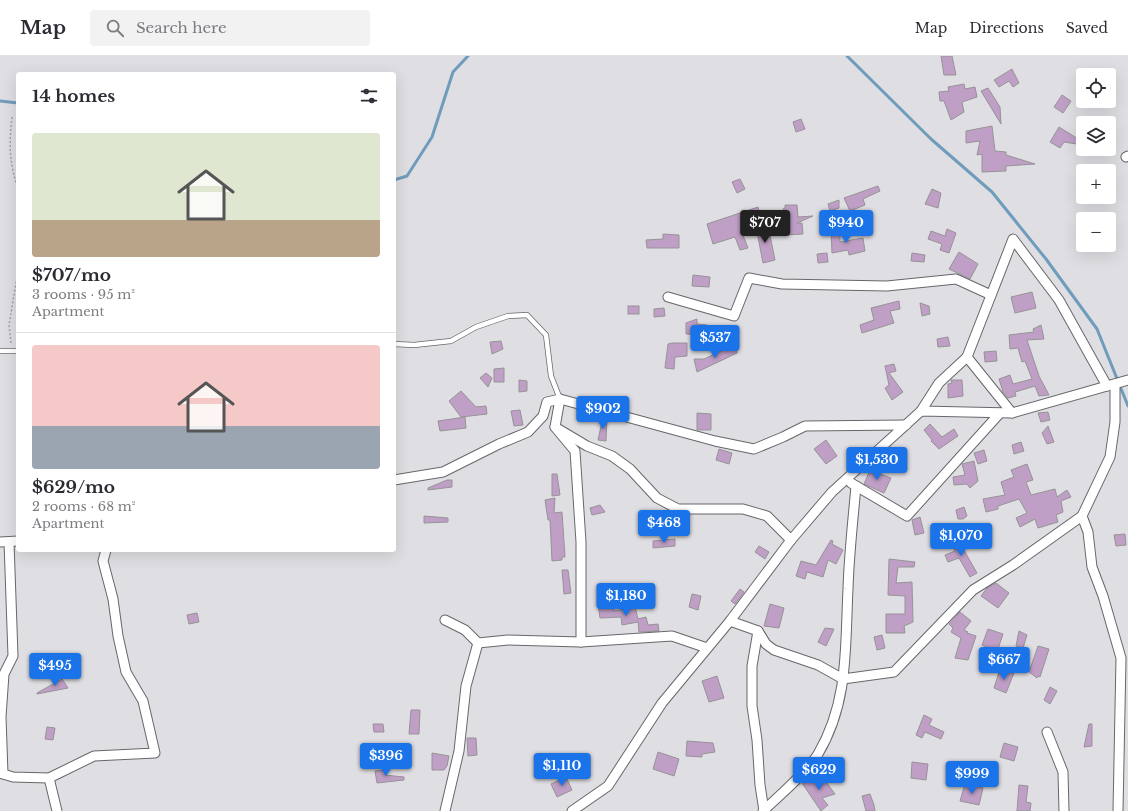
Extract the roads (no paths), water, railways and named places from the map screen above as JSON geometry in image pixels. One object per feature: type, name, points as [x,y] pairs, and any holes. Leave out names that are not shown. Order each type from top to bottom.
[{"type":"street","points":[[572,811],[608,786],[662,703],[730,621],[791,540],[832,492],[922,411],[939,383],[967,357],[1013,239],[1059,300],[1111,385],[1115,422],[1110,457],[1082,516],[1013,565],[973,590],[894,672],[843,679],[818,665],[774,650],[766,644],[758,631],[730,621]]},
{"type":"street","points":[[668,297],[734,316],[749,278],[782,284],[887,286],[956,279],[990,296]]},
{"type":"street","points":[[967,357],[1012,413]]},
{"type":"street","points":[[922,411],[1012,413],[1128,380]]},
{"type":"street","points":[[396,480],[443,472],[499,444],[528,432],[543,416],[547,402],[560,399],[715,441],[754,449],[783,438],[805,426],[906,425]]},
{"type":"street","points":[[560,399],[555,427],[575,451],[581,542],[581,642]]},
{"type":"street","points":[[846,480],[907,516],[1000,413]]},
{"type":"street","points":[[555,427],[587,446],[612,456],[630,469],[657,498],[678,509],[743,509],[767,516],[791,540]]},
{"type":"street","points":[[763,811],[788,788],[817,756],[835,721],[843,679],[848,575],[856,486]]},
{"type":"street","points":[[1082,516],[1088,532],[1092,568],[1103,596],[1121,658],[1118,811]]},
{"type":"street","points":[[9,542],[13,656],[4,674],[1,717],[1,773],[13,777],[49,778],[94,756],[155,753],[143,701],[126,672],[118,636],[113,599],[103,561],[105,552]]},
{"type":"street","points":[[445,620],[465,630],[478,642],[508,640],[581,642],[672,636],[707,648]]},
{"type":"street","points":[[758,631],[752,666],[752,706],[763,811]]},
{"type":"street","points":[[445,811],[459,751],[466,686],[478,642]]},
{"type":"street","points":[[1047,732],[1063,772],[1064,811]]},
{"type":"street","points":[[49,778],[57,811]]},
{"type":"lane","points":[[396,344],[414,345],[451,341],[476,327],[508,316],[527,315],[546,335],[550,376],[560,399]]},
{"type":"lane","points":[[0,351],[16,351]]},
{"type":"waterway","points":[[396,179],[407,176],[432,137],[453,72],[468,56]]},
{"type":"waterway","points":[[847,56],[931,139],[992,192],[1046,259],[1097,329],[1128,406]]},
{"type":"waterway","points":[[0,101],[16,103]]}]
